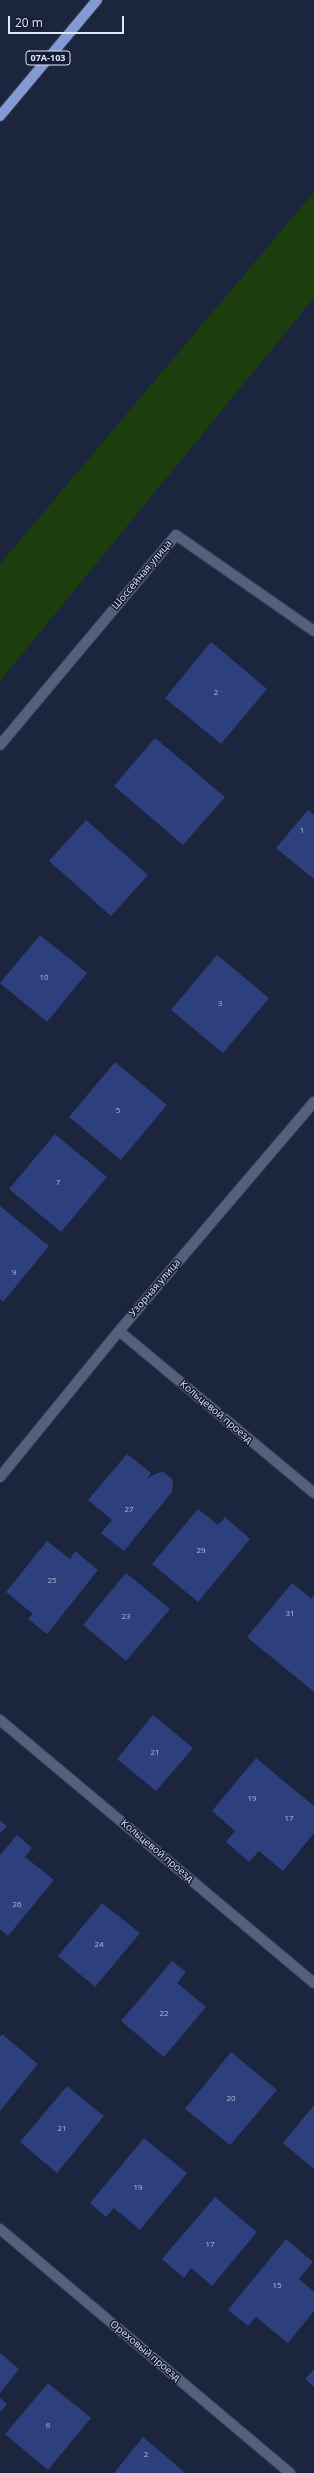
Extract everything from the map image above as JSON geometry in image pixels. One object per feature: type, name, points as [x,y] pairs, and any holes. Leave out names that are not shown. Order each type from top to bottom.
[{"type":"main road","name":"07А-103","points":[[0,116],[97,0]]},
{"type":"street","name":"Шоссейная улица","points":[[0,744],[176,534],[314,631]]},
{"type":"street","name":"Узорная улица","points":[[0,1477],[119,1331],[314,1102]]},
{"type":"street","name":"Кольцевой проезд","points":[[119,1331],[314,1493]]},
{"type":"street","name":"Кольцевой проезд","points":[[0,1720],[314,1983]]},
{"type":"street","name":"Ореховый проезд","points":[[0,2229],[290,2473]]},
{"type":"green space","points":[[314,192],[314,298],[0,681],[0,564]]},
{"type":"building","points":[[211,642],[267,689],[221,744],[165,698]]},
{"type":"building","points":[[155,738],[225,797],[183,845],[114,786]]},
{"type":"building","points":[[308,810],[314,815],[314,879],[276,848]]},
{"type":"building","points":[[86,820],[148,875],[111,916],[49,861]]},
{"type":"building","points":[[40,935],[87,973],[47,1022],[0,983]]},
{"type":"building","points":[[217,955],[269,998],[223,1053],[171,1010]]},
{"type":"building","points":[[115,1062],[167,1105],[121,1160],[69,1117]]},
{"type":"building","points":[[55,1134],[107,1177],[61,1232],[9,1189]]},
{"type":"building","points":[[0,1206],[49,1246],[3,1302],[0,1299]]},
{"type":"building","points":[[127,1454],[151,1473],[147,1479],[157,1473],[163,1472],[172,1479],[173,1485],[172,1492],[124,1551],[101,1533],[112,1520],[88,1500]]},
{"type":"building","points":[[198,1509],[218,1525],[225,1517],[250,1539],[198,1602],[152,1564]]},
{"type":"building","points":[[47,1541],[70,1559],[75,1551],[98,1570],[47,1634],[28,1619],[33,1614],[6,1592]]},
{"type":"building","points":[[126,1573],[170,1609],[126,1661],[83,1625]]},
{"type":"building","points":[[292,1583],[311,1599],[314,1595],[314,1692],[247,1637]]},
{"type":"building","points":[[153,1715],[193,1748],[156,1791],[117,1759]]},
{"type":"building","points":[[256,1758],[314,1806],[314,1833],[283,1871],[259,1851],[249,1862],[226,1842],[235,1831],[212,1811]]},
{"type":"building","points":[[0,1820],[7,1826],[0,1833]]},
{"type":"building","points":[[17,1835],[32,1848],[25,1857],[54,1880],[8,1936],[0,1929],[0,1855]]},
{"type":"building","points":[[102,1903],[140,1933],[95,1987],[58,1956]]},
{"type":"building","points":[[172,1961],[186,1972],[177,1983],[206,2007],[164,2057],[121,2021]]},
{"type":"building","points":[[2,2034],[38,2064],[0,2111],[0,2037]]},
{"type":"building","points":[[231,2052],[277,2090],[230,2145],[185,2109]]},
{"type":"building","points":[[67,2086],[104,2116],[57,2173],[20,2142]]},
{"type":"building","points":[[314,2105],[314,2169],[283,2143]]},
{"type":"building","points":[[144,2138],[187,2173],[140,2230],[114,2208],[106,2217],[90,2203]]},
{"type":"building","points":[[215,2197],[257,2232],[212,2286],[191,2268],[184,2278],[162,2259]]},
{"type":"building","points":[[286,2239],[313,2262],[299,2279],[314,2292],[314,2311],[288,2343],[256,2317],[248,2326],[228,2310]]},
{"type":"building","points":[[0,2353],[19,2369],[0,2393]]},
{"type":"building","points":[[314,2369],[314,2387],[305,2379]]},
{"type":"building","points":[[48,2383],[91,2418],[48,2470],[5,2434]]},
{"type":"building","points":[[0,2398],[7,2404],[0,2412]]},
{"type":"building","points":[[143,2437],[185,2473],[114,2473]]}]
